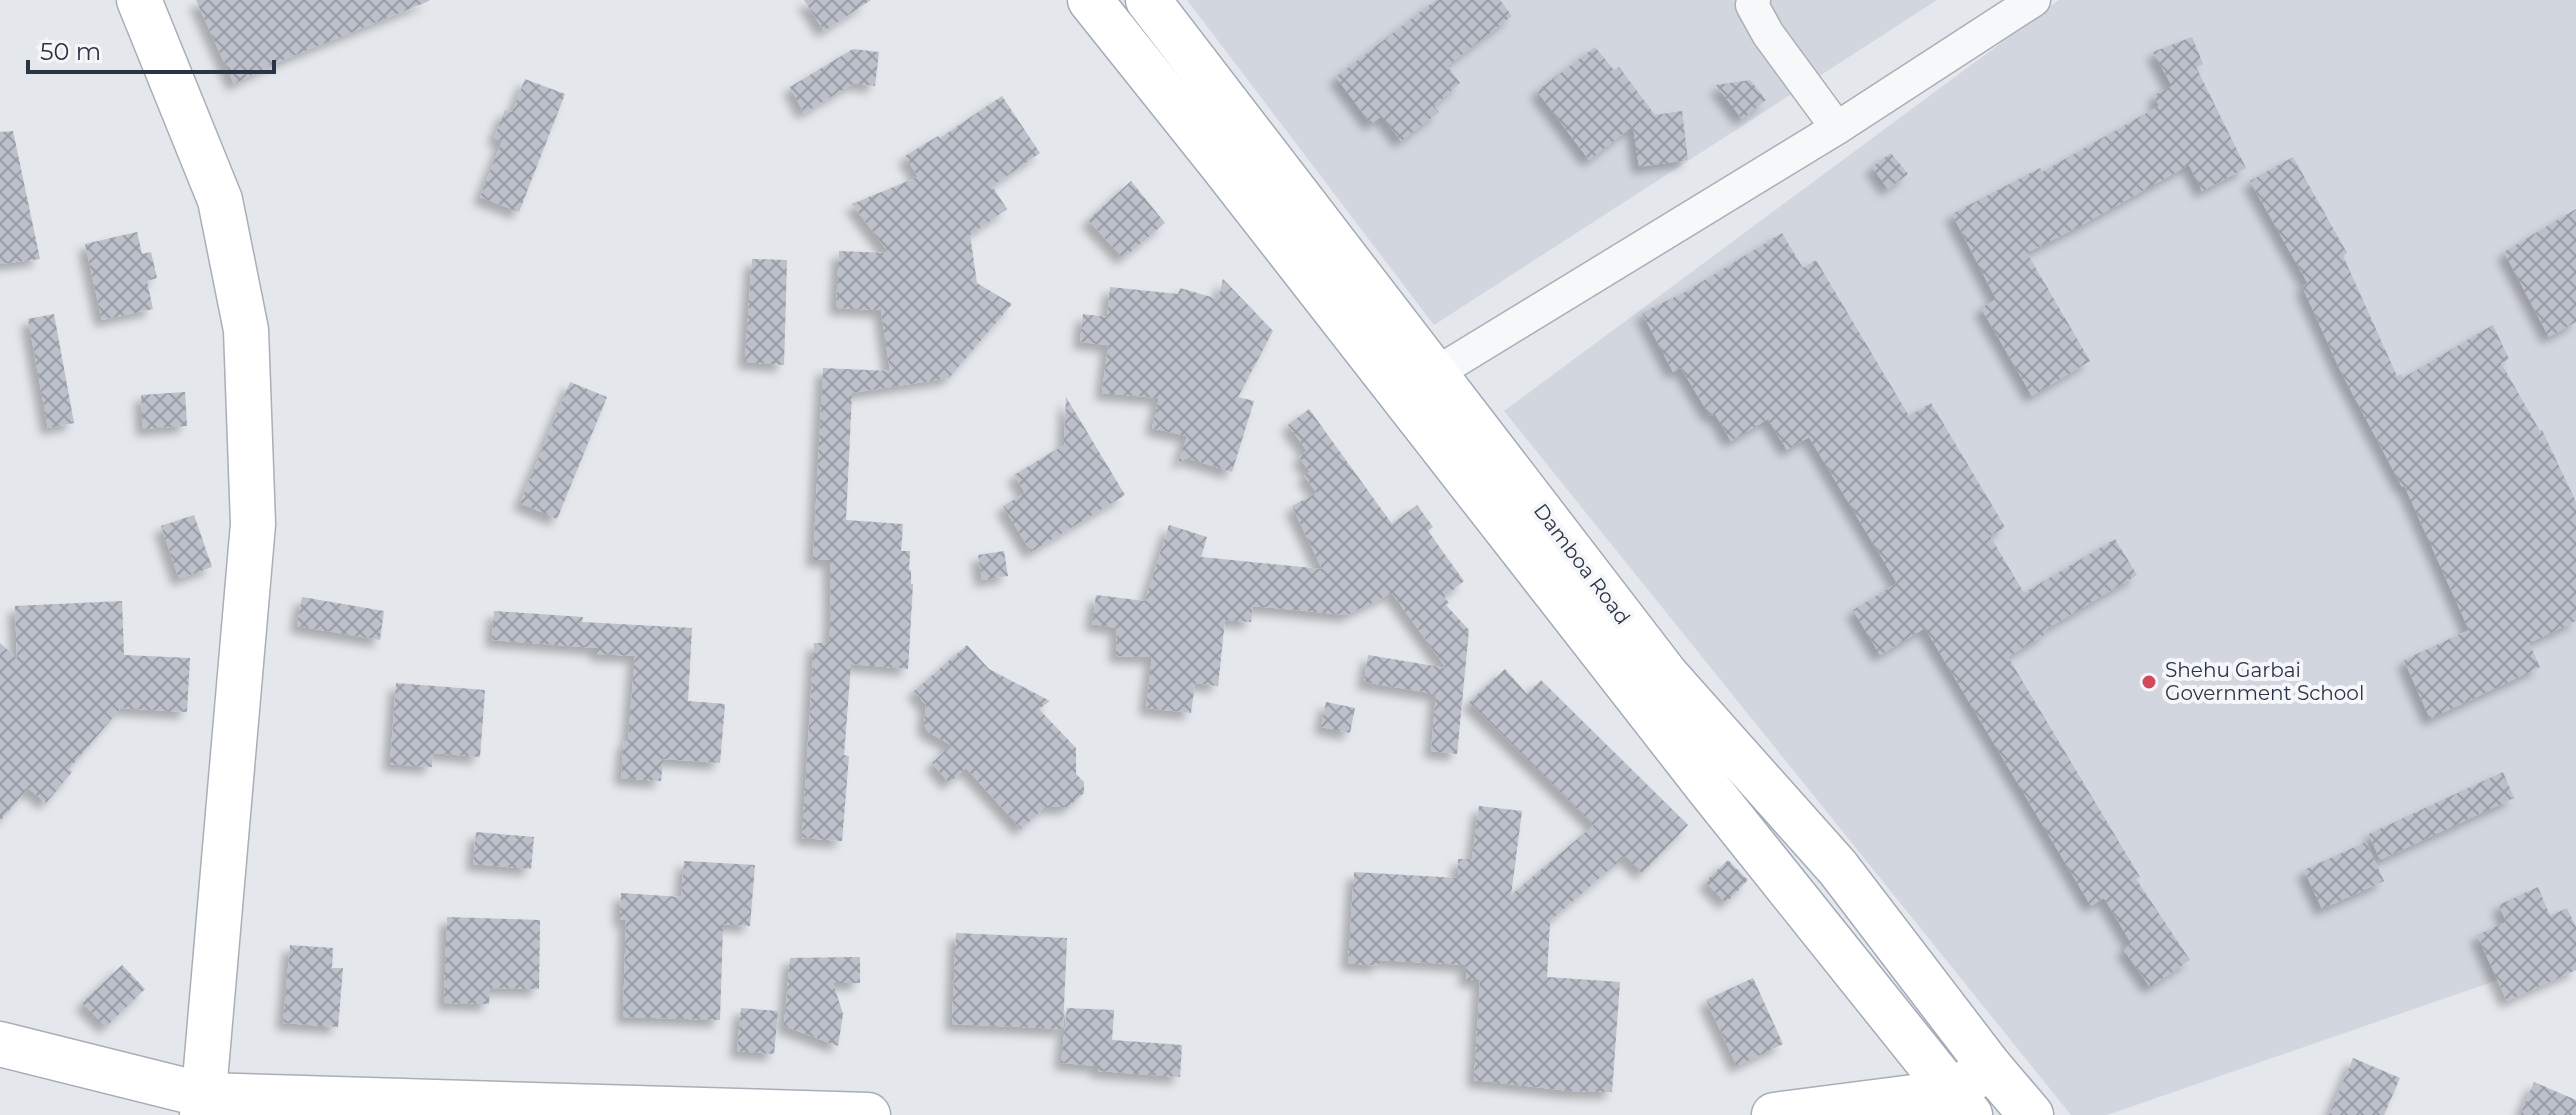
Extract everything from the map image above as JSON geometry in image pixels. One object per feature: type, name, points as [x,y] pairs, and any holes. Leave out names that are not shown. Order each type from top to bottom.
[{"type":"main road","points":[[139,0],[220,200],[246,330],[253,524],[203,1105]]},
{"type":"main road","name":"Damboa Road","points":[[1090,0],[1667,676],[1838,868],[1990,1067],[2031,1115]]},
{"type":"main road","name":"Damboa Road","points":[[1148,0],[1709,789],[1961,1103]]},
{"type":"main road","points":[[0,1044],[203,1105],[868,1115]]},
{"type":"main road","points":[[1774,1115],[1961,1103],[1990,1067]]},
{"type":"street","points":[[1754,0],[1752,5],[1768,34],[1837,128]]},
{"type":"street","points":[[1421,386],[1837,128],[2034,0]]},
{"type":"shaded area","points":[[1187,0],[1937,0],[1434,325]]},
{"type":"shaded area","name":"Shehu Garbai Government School","points":[[2059,0],[2576,0],[2576,953],[2107,1115],[2071,1115],[1504,411]]},
{"type":"building","points":[[196,0],[429,1],[273,64],[234,84]]},
{"type":"building","points":[[804,0],[871,0],[824,31]]},
{"type":"building","points":[[1436,0],[1500,0],[1512,16],[1447,66],[1460,83],[1434,106],[1439,112],[1401,141],[1382,116],[1371,124],[1336,77]]},
{"type":"building","points":[[2192,37],[2203,64],[2196,67],[2246,168],[2202,191],[2189,165],[2027,253],[2090,361],[2032,396],[1981,308],[1996,299],[1952,214],[2040,168],[2042,172],[2159,106],[2154,95],[2172,86],[2153,52]]},
{"type":"building","points":[[1595,47],[1614,70],[1619,67],[1655,115],[1682,111],[1688,160],[1639,167],[1633,126],[1589,160],[1537,91]]},
{"type":"building","points":[[853,49],[879,52],[875,86],[854,83],[804,113],[790,87]]},
{"type":"building","points":[[525,79],[565,94],[519,212],[480,197],[502,141],[494,138],[505,110],[512,112]]},
{"type":"building","points":[[1750,80],[1766,100],[1742,119],[1716,85]]},
{"type":"building","points":[[1002,96],[1040,153],[992,186],[1007,209],[970,235],[977,283],[1012,304],[949,378],[852,393],[846,520],[903,524],[901,551],[910,551],[909,570],[913,584],[908,669],[851,664],[844,755],[849,756],[842,841],[802,838],[814,643],[829,643],[831,616],[830,560],[813,560],[823,368],[890,371],[881,310],[836,308],[839,251],[889,253],[852,204],[918,177],[905,156],[938,136],[940,138]]},
{"type":"building","points":[[13,131],[40,259],[0,264],[0,132]]},
{"type":"building","points":[[1891,153],[1908,174],[1888,189],[1872,167]]},
{"type":"building","points":[[2293,157],[2347,253],[2343,256],[2397,376],[2401,374],[2403,378],[2493,325],[2509,359],[2501,363],[2542,430],[2576,502],[2576,621],[2529,643],[2540,667],[2430,719],[2404,660],[2469,630],[2404,485],[2402,487],[2340,370],[2302,286],[2308,284],[2250,181]]},
{"type":"building","points":[[1131,181],[1165,223],[1123,258],[1088,220]]},
{"type":"building","points":[[2576,209],[2576,322],[2549,337],[2504,252]]},
{"type":"building","points":[[137,232],[142,254],[151,252],[157,278],[147,281],[153,309],[102,320],[85,244]]},
{"type":"building","points":[[1782,233],[1803,268],[1816,260],[1909,416],[1931,403],[2005,527],[1990,536],[2024,593],[2115,539],[2137,575],[2045,630],[2047,633],[2008,657],[2140,877],[2136,879],[2190,960],[2150,987],[2123,949],[2131,943],[2104,898],[2091,906],[1925,628],[1880,655],[1853,610],[1897,583],[1809,437],[1787,450],[1768,419],[1731,441],[1715,414],[1710,416],[1681,368],[1673,372],[1642,313],[1687,291]]},
{"type":"building","points":[[752,259],[787,260],[784,365],[745,362]]},
{"type":"building","points":[[1223,279],[1273,331],[1238,397],[1254,401],[1232,472],[1190,459],[1191,456],[1178,463],[1187,436],[1152,428],[1159,398],[1102,393],[1108,345],[1080,342],[1083,314],[1107,317],[1110,287],[1178,294],[1180,288],[1218,299]]},
{"type":"building","points":[[54,314],[74,423],[48,428],[28,319]]},
{"type":"building","points":[[570,382],[607,397],[557,519],[520,503]]},
{"type":"building","points":[[185,392],[187,426],[143,429],[141,395]]},
{"type":"building","points":[[1066,397],[1125,495],[1031,552],[1003,506],[1025,493],[1014,475],[1064,445]]},
{"type":"building","points":[[1309,409],[1392,524],[1417,505],[1433,527],[1428,531],[1464,581],[1444,597],[1449,603],[1446,605],[1469,630],[1457,754],[1431,751],[1436,694],[1364,682],[1368,655],[1446,668],[1392,593],[1347,615],[1253,606],[1251,622],[1225,620],[1218,686],[1195,683],[1191,713],[1146,708],[1152,657],[1116,656],[1117,628],[1092,624],[1096,595],[1145,601],[1169,525],[1207,537],[1201,557],[1322,569],[1292,506],[1317,493],[1304,476],[1310,472],[1299,457],[1307,451],[1288,425]]},
{"type":"building","points":[[194,515],[212,567],[179,579],[161,526]]},
{"type":"building","points":[[1004,551],[1008,576],[982,580],[978,555]]},
{"type":"building","points":[[302,597],[384,611],[380,640],[297,626]]},
{"type":"building","points":[[122,601],[124,655],[190,658],[187,712],[121,708],[69,769],[72,772],[46,803],[28,788],[0,821],[0,643],[17,658],[15,606]]},
{"type":"building","points":[[494,611],[583,617],[582,622],[692,628],[688,701],[725,704],[720,763],[663,759],[661,781],[621,778],[624,741],[628,741],[635,656],[597,654],[597,648],[492,640]]},
{"type":"building","points":[[967,645],[989,669],[1050,701],[1039,709],[1076,748],[1076,774],[1084,782],[1084,793],[1068,807],[1045,807],[1021,829],[966,768],[949,783],[932,763],[951,745],[928,732],[924,725],[926,705],[914,691]]},
{"type":"building","points":[[1505,669],[1527,694],[1541,680],[1688,825],[1642,873],[1625,856],[1550,921],[1547,977],[1620,982],[1612,1092],[1569,1091],[1474,1080],[1480,980],[1466,980],[1466,965],[1379,960],[1379,966],[1348,963],[1354,872],[1458,878],[1458,859],[1472,859],[1479,806],[1522,811],[1511,895],[1594,825],[1469,702]]},
{"type":"building","points":[[396,683],[485,690],[480,757],[433,753],[432,767],[390,764]]},
{"type":"building","points":[[1326,702],[1355,708],[1350,733],[1321,727]]},
{"type":"building","points":[[2503,772],[2514,798],[2380,860],[2369,834]]},
{"type":"building","points":[[476,832],[534,837],[531,869],[473,864]]},
{"type":"building","points":[[2366,842],[2384,881],[2322,909],[2304,870]]},
{"type":"building","points":[[1728,860],[1748,880],[1726,903],[1705,882]]},
{"type":"building","points":[[684,861],[755,865],[750,926],[723,924],[720,1020],[623,1017],[626,920],[620,919],[621,893],[681,897]]},
{"type":"building","points":[[2538,887],[2550,916],[2567,908],[2576,927],[2576,970],[2507,1001],[2477,935],[2506,922],[2499,905]]},
{"type":"building","points":[[447,917],[540,920],[539,989],[490,988],[489,1004],[444,1003]]},
{"type":"building","points":[[956,933],[1067,938],[1063,1029],[952,1024]]},
{"type":"building","points":[[290,945],[333,948],[332,968],[343,968],[338,1027],[283,1023]]},
{"type":"building","points":[[860,957],[860,983],[833,983],[843,1014],[838,1046],[784,1026],[790,958]]},
{"type":"building","points":[[122,965],[145,989],[106,1027],[82,1003]]},
{"type":"building","points":[[1753,978],[1783,1044],[1737,1066],[1706,1000]]},
{"type":"building","points":[[741,1008],[778,1011],[774,1054],[737,1051]]},
{"type":"building","points":[[1067,1008],[1114,1010],[1112,1040],[1182,1045],[1180,1077],[1098,1071],[1098,1066],[1061,1063]]},
{"type":"building","points":[[2353,1058],[2400,1078],[2384,1115],[2329,1115]]},
{"type":"building","points":[[2534,1082],[2576,1100],[2576,1115],[2520,1115]]},
{"type":"place","name":"Shehu Garbai Government School","points":[[2149,682]]}]
